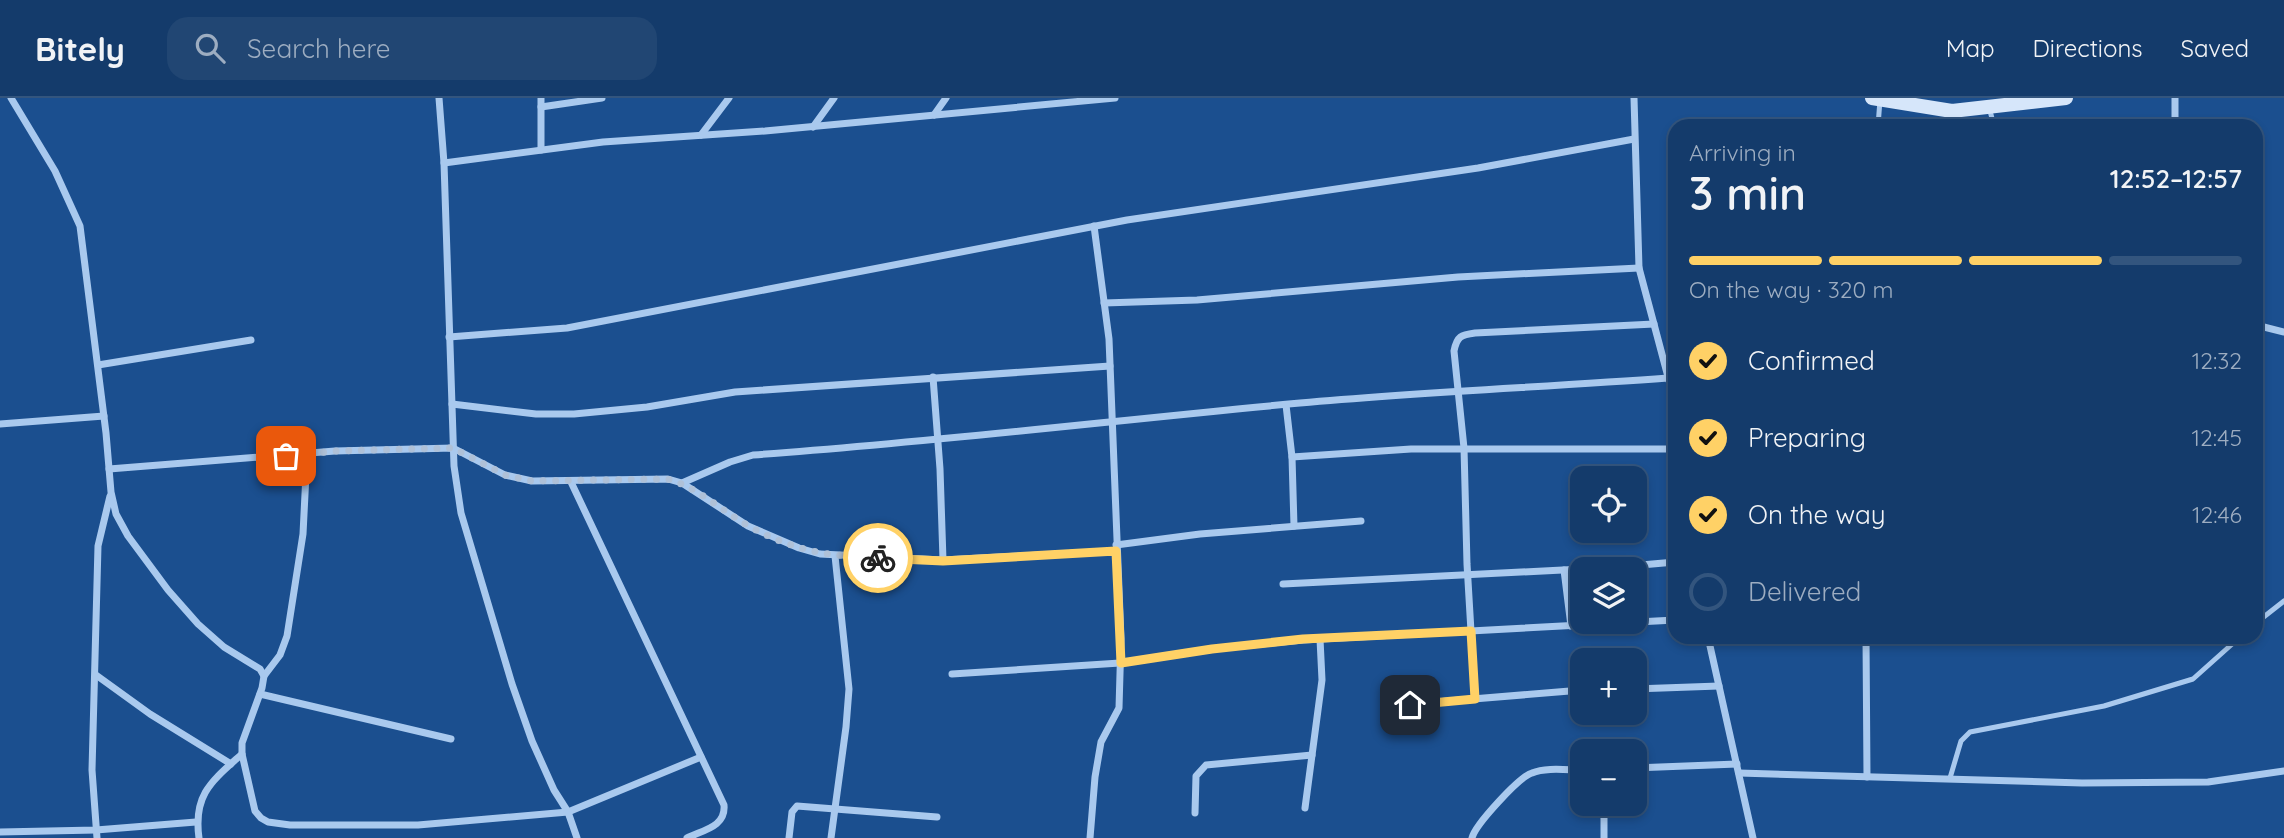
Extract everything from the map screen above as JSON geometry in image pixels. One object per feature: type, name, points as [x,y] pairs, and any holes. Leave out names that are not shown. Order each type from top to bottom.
[{"type":"street","points":[[11,98],[55,171],[80,226],[111,492],[116,513],[128,536],[198,624],[223,648],[251,662],[264,676]]},
{"type":"street","points":[[439,98],[444,163],[453,448],[461,513],[512,684],[533,741],[554,790],[568,812],[577,838]]},
{"type":"street","points":[[541,98],[541,150]]},
{"type":"street","points":[[541,107],[602,98]]},
{"type":"street","points":[[701,135],[729,98]]},
{"type":"street","points":[[813,127],[834,98]]},
{"type":"street","points":[[934,115],[946,98]]},
{"type":"street","points":[[444,163],[603,142],[813,127],[1044,102],[1115,98]]},
{"type":"street","points":[[682,483],[752,455],[937,440],[1286,405],[1668,377],[1639,268],[1633,139],[1634,98]]},
{"type":"street","points":[[1876,99],[1928,103],[1952,111],[2066,98]]},
{"type":"street","points":[[2175,98],[2175,119]]},
{"type":"street","points":[[449,337],[567,328],[1094,226],[1478,168],[1633,139]]},
{"type":"street","points":[[1090,838],[1101,742],[1119,708],[1121,663],[1110,366],[1094,226]]},
{"type":"street","points":[[1104,303],[1197,300],[1458,277],[1639,268]]},
{"type":"street","points":[[1475,699],[1464,448],[1454,351],[1456,339],[1461,335],[1654,324]]},
{"type":"street","points":[[2263,327],[2284,331]]},
{"type":"street","points":[[98,365],[251,340]]},
{"type":"street","points":[[452,404],[536,414],[574,414],[647,407],[735,392],[1110,366]]},
{"type":"street","points":[[933,377],[943,561]]},
{"type":"street","points":[[1286,405],[1292,457],[1294,526]]},
{"type":"street","points":[[0,424],[104,416]]},
{"type":"street","points":[[109,469],[307,454],[453,448],[505,475],[532,481],[667,479],[682,483],[748,526],[799,548],[835,556],[943,561],[1116,548],[1200,534],[1361,521]]},
{"type":"street","points":[[1292,457],[1464,448],[1668,449]]},
{"type":"street","points":[[307,454],[303,534],[287,636],[280,655],[264,676],[246,729],[242,754],[256,811],[261,818],[268,822],[290,825],[418,825],[568,812],[701,757]]},
{"type":"street","points":[[570,482],[724,805],[725,814],[721,822],[687,838]]},
{"type":"street","points":[[97,834],[92,770],[99,546],[111,492]]},
{"type":"street","points":[[831,838],[849,689],[835,556]]},
{"type":"street","points":[[1647,564],[1668,563]]},
{"type":"street","points":[[1564,570],[1570,618]]},
{"type":"street","points":[[1283,584],[1570,570]]},
{"type":"street","points":[[1647,622],[1668,620]]},
{"type":"street","points":[[952,674],[1121,663],[1212,649],[1320,639],[1570,626]]},
{"type":"street","points":[[1305,808],[1322,680],[1320,639]]},
{"type":"street","points":[[1710,644],[1753,838]]},
{"type":"street","points":[[1866,644],[1867,777]]},
{"type":"street","points":[[96,675],[150,714],[231,764]]},
{"type":"street","points":[[1647,689],[1719,686]]},
{"type":"street","points":[[1388,706],[1570,691]]},
{"type":"street","points":[[260,694],[452,739]]},
{"type":"street","points":[[199,838],[197,808],[206,790],[242,754]]},
{"type":"street","points":[[1195,813],[1196,776],[1206,765],[1312,755]]},
{"type":"street","points":[[1647,768],[1738,769],[1867,777],[2082,783],[2208,782],[2284,771]]},
{"type":"street","points":[[1472,838],[1479,823],[1524,777],[1541,771],[1570,770]]},
{"type":"street","points":[[789,838],[792,812],[797,806],[937,817]]},
{"type":"street","points":[[1604,816],[1604,838]]},
{"type":"street","points":[[0,832],[97,834],[197,822]]},
{"type":"lane","points":[[1876,99],[1877,119]]},
{"type":"lane","points":[[1989,107],[1992,119]]},
{"type":"lane","points":[[2263,618],[2284,601]]},
{"type":"lane","points":[[1950,778],[1961,741],[1970,732],[2104,706],[2193,679],[2232,644]]},
{"type":"way so far","points":[[286,456],[335,451],[453,448],[505,475],[532,481],[667,479],[682,483],[748,526],[799,548],[820,554],[878,558]]},
{"type":"route","points":[[878,558],[943,561],[1116,551],[1121,663],[1303,639],[1471,631],[1475,699],[1410,705]]}]
